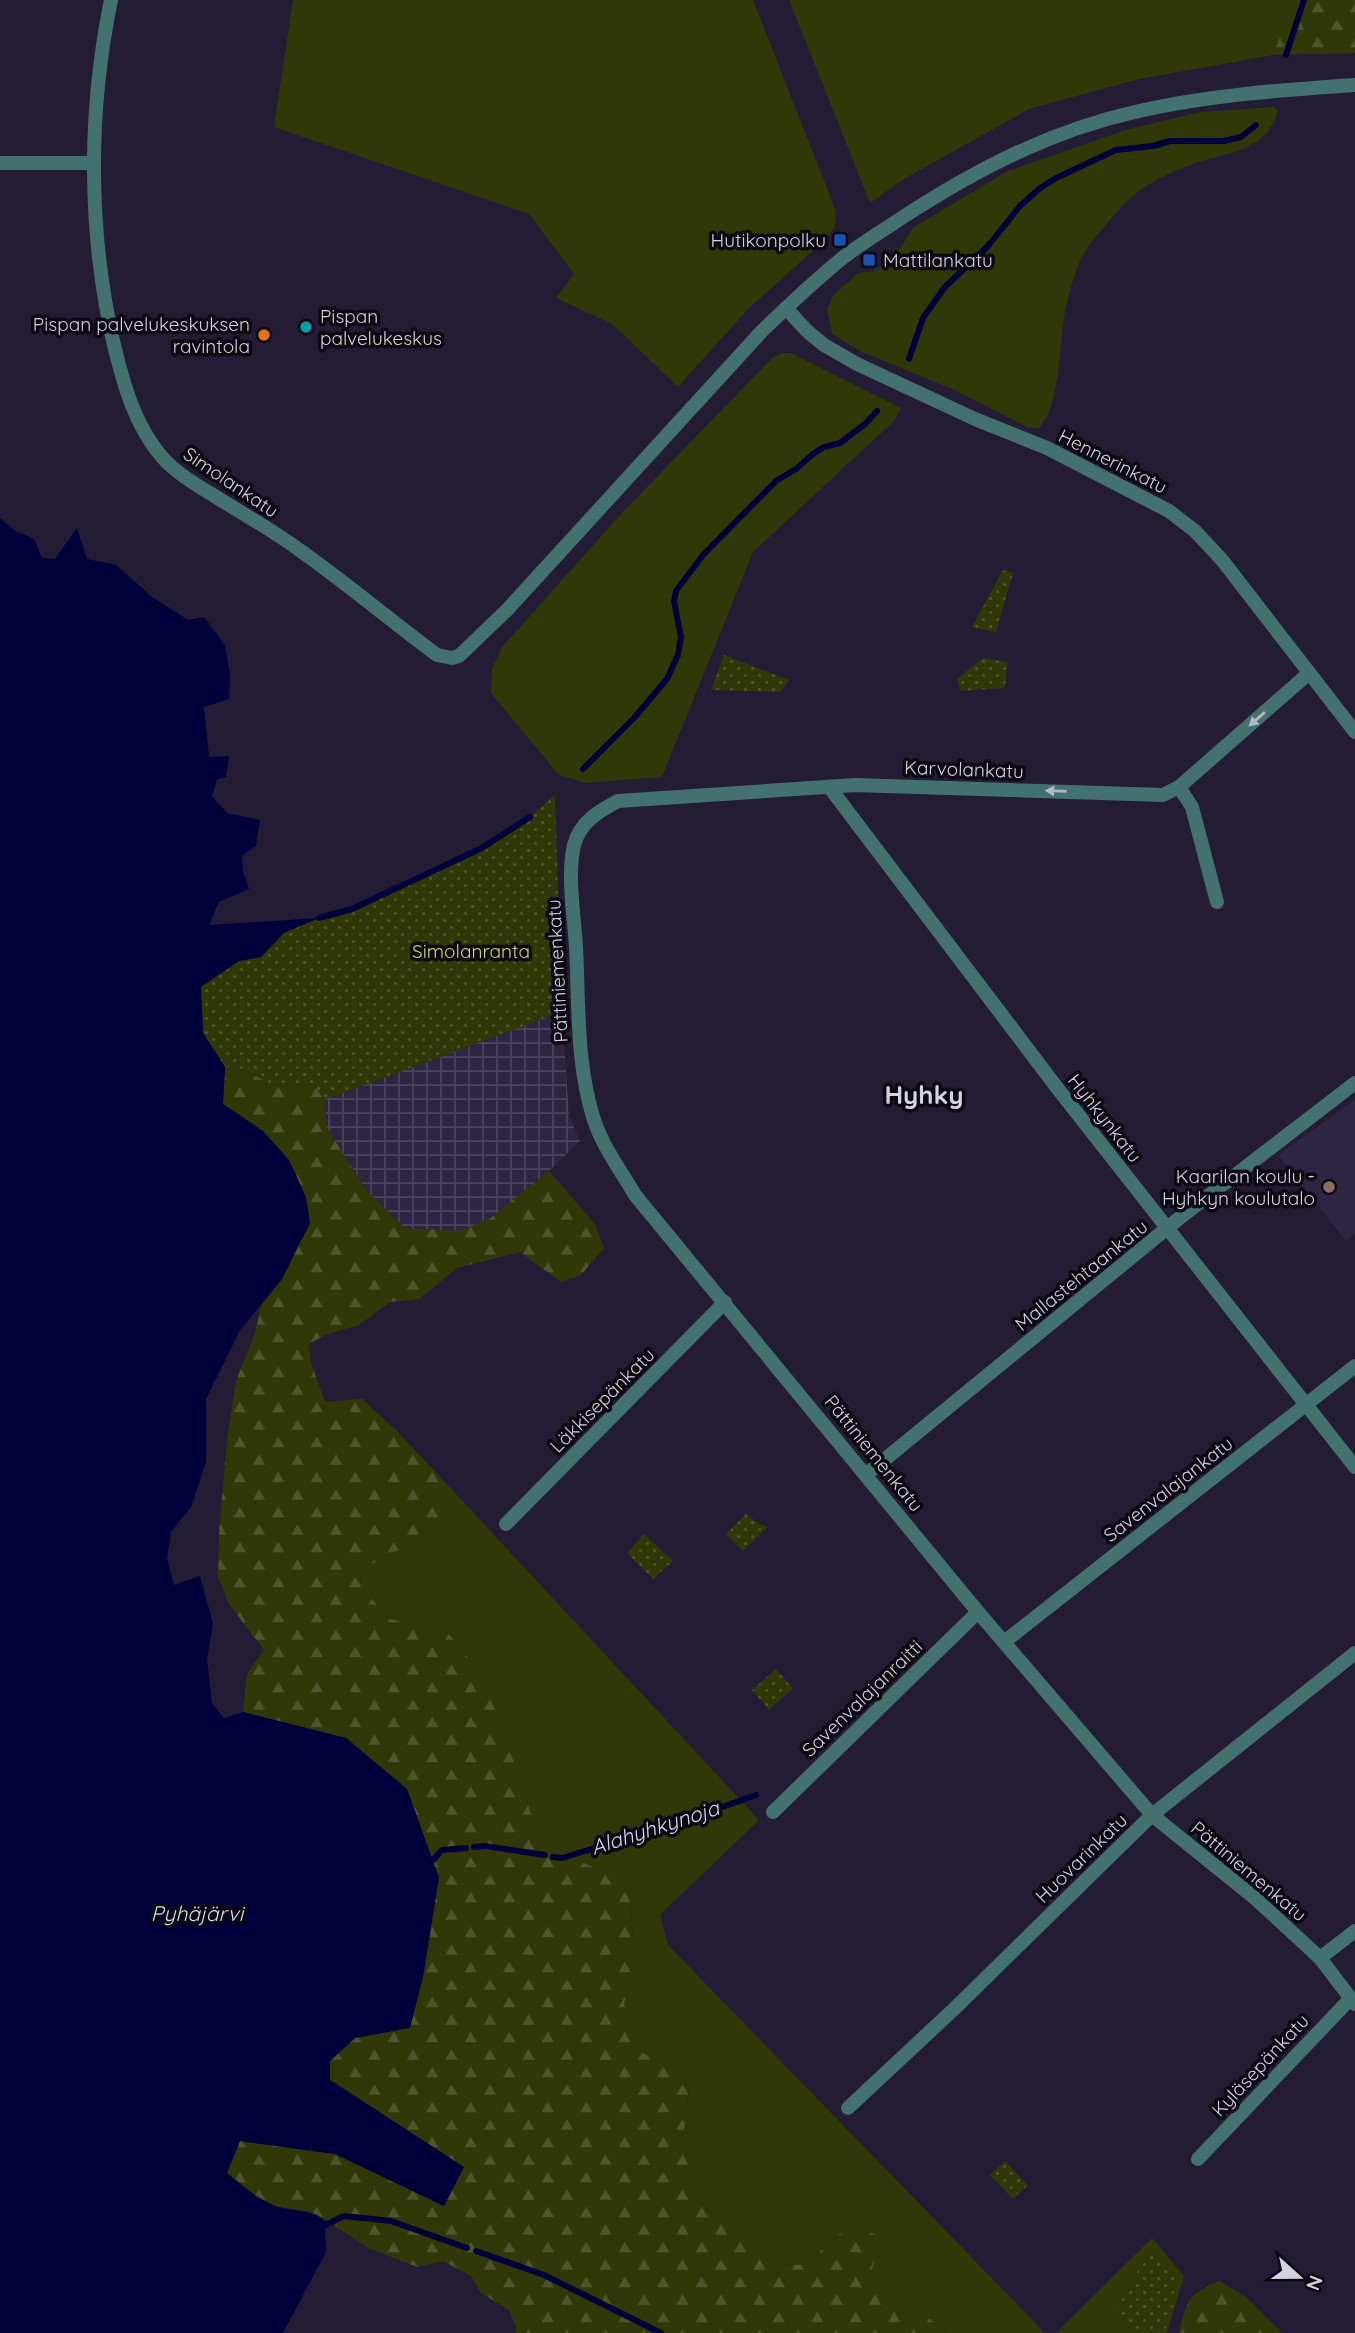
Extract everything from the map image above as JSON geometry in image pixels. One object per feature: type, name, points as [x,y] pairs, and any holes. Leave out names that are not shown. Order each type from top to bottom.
[{"type":"street","name":"Simolankatu","points":[[111,0],[99,68],[94,163],[99,257],[116,352],[132,407],[145,434],[162,457],[180,474],[297,548],[436,655],[452,658],[459,656],[507,610],[786,308]]},
{"type":"street","points":[[786,308],[861,245],[946,189],[1010,154],[1075,129],[1137,111],[1196,100],[1288,89],[1355,85]]},
{"type":"street","points":[[0,163],[94,163]]},
{"type":"street","name":"Hennerinkatu","points":[[786,308],[824,345],[857,364],[975,419],[1047,448],[1169,511],[1195,531],[1222,560],[1355,732]]},
{"type":"street","name":"Karvolankatu","points":[[583,826],[599,811],[618,801],[855,785],[1163,795],[1179,787],[1308,674]]},
{"type":"street","points":[[1179,787],[1192,807],[1217,902]]},
{"type":"street","name":"Hyhkynkatu","points":[[831,788],[1058,1089],[1355,1467]]},
{"type":"street","name":"Pättiniemenkatu","points":[[583,826],[574,844],[572,880],[579,1032],[587,1097],[600,1134],[635,1195],[978,1612],[1152,1815],[1256,1899],[1320,1958],[1353,2001]]},
{"type":"street","name":"Mallastehtaankatu","points":[[867,1474],[1169,1228],[1355,1083]]},
{"type":"street","name":"Läkkisepänkatu","points":[[506,1524],[725,1302]]},
{"type":"street","name":"Savenvalajankatu","points":[[1004,1642],[1355,1366]]},
{"type":"street","name":"Savenvalajanraitti","points":[[773,1812],[978,1612]]},
{"type":"street","name":"Huovarinkatu","points":[[848,2108],[954,2009],[1152,1815],[1355,1653]]},
{"type":"street","points":[[1320,1958],[1355,1931]]},
{"type":"street","name":"Kyläsepänkatu","points":[[1198,2159],[1353,2001]]},
{"type":"shaded area","points":[[562,1012],[569,1116],[580,1141],[549,1171],[489,1219],[460,1231],[405,1228],[367,1191],[327,1128],[324,1100]]},
{"type":"shaded area","name":"Kaarilan koulu - Hyhkyn koulutalo","points":[[1355,1100],[1355,1234],[1346,1241],[1278,1155]]},
{"type":"green space","points":[[293,0],[753,0],[836,211],[835,227],[825,240],[748,309],[678,387],[612,324],[556,298],[574,274],[529,214],[274,127]]},
{"type":"green space","points":[[789,0],[1294,0],[1273,55],[1139,79],[1029,109],[904,179],[870,203]]},
{"type":"green space","points":[[1294,0],[1355,0],[1355,53],[1273,55]]},
{"type":"green space","points":[[1274,107],[1278,111],[1272,125],[1255,143],[1244,149],[1182,168],[1151,183],[1124,204],[1090,245],[1078,266],[1069,294],[1056,385],[1047,417],[1039,428],[1029,428],[952,389],[860,351],[832,334],[827,309],[833,296],[858,273],[874,271],[895,256],[914,227],[1008,171],[1126,130],[1200,112]]},
{"type":"green space","points":[[791,353],[901,408],[895,420],[753,552],[662,777],[585,783],[559,775],[491,693],[492,669],[503,646],[623,512],[772,358]]},
{"type":"green space","points":[[1003,570],[1013,573],[996,632],[972,627]]},
{"type":"green space","points":[[724,655],[789,680],[781,692],[711,690]]},
{"type":"green space","points":[[983,658],[1008,662],[1005,688],[961,691],[957,679]]},
{"type":"green space","name":"Simolanranta","points":[[555,795],[562,1012],[324,1100],[313,1083],[278,1085],[245,1071],[225,1067],[203,1033],[201,986],[239,961],[261,957],[283,933],[319,918],[352,909],[482,848],[530,817]]},
{"type":"green space","points":[[225,1067],[245,1071],[278,1085],[313,1083],[324,1100],[327,1128],[367,1191],[405,1228],[460,1231],[489,1219],[549,1171],[595,1224],[604,1248],[581,1275],[561,1282],[520,1252],[457,1268],[419,1299],[390,1302],[359,1325],[325,1335],[309,1344],[311,1363],[325,1402],[362,1399],[396,1430],[444,1481],[446,1507],[436,1531],[360,1570],[361,1587],[390,1619],[448,1633],[482,1675],[526,1796],[541,1854],[574,1860],[622,1876],[631,1906],[634,1960],[624,2004],[641,2052],[690,2078],[683,2139],[694,2198],[772,2264],[806,2265],[838,2234],[873,2233],[880,2243],[872,2270],[887,2293],[952,2333],[516,2333],[509,2310],[481,2293],[471,2276],[443,2261],[417,2267],[369,2248],[318,2215],[278,2207],[256,2196],[227,2173],[240,2141],[335,2154],[444,2206],[463,2168],[330,2080],[330,2061],[355,2038],[439,1878],[407,1789],[346,1738],[243,1712],[247,1674],[264,1650],[229,1604],[218,1577],[227,1440],[236,1381],[254,1336],[262,1304],[282,1279],[223,1104]]},
{"type":"green space","points":[[444,1481],[759,1820],[660,1915],[668,1945],[1045,2333],[947,2331],[887,2293],[872,2270],[880,2243],[838,2234],[806,2265],[772,2264],[694,2198],[683,2139],[690,2078],[641,2052],[624,2004],[634,1960],[631,1906],[622,1877],[574,1860],[541,1854],[526,1796],[448,1633],[390,1619],[361,1587],[360,1570],[436,1531],[446,1507]]},
{"type":"green space","points":[[746,1514],[768,1527],[743,1551],[726,1534]]},
{"type":"green space","points":[[644,1534],[673,1561],[653,1579],[627,1553]]},
{"type":"green space","points":[[776,1669],[793,1688],[769,1710],[752,1690]]},
{"type":"green space","points":[[1005,2161],[1028,2185],[1013,2199],[990,2175]]},
{"type":"green space","points":[[1152,2238],[1184,2276],[1167,2333],[1056,2333]]},
{"type":"green space","points":[[1153,2251],[1176,2274],[1177,2296],[1164,2333],[1133,2333],[1114,2313],[1141,2266]]},
{"type":"green space","points":[[1219,2281],[1246,2297],[1282,2333],[1179,2333],[1190,2300]]},
{"type":"water","name":"Pyhäjärvi","points":[[0,518],[14,530],[34,539],[42,558],[55,559],[77,528],[87,559],[116,565],[151,596],[188,620],[204,617],[225,645],[230,674],[229,699],[204,707],[209,757],[229,756],[226,777],[217,780],[212,796],[227,813],[260,820],[256,846],[242,856],[243,871],[249,889],[219,902],[209,925],[319,918],[284,933],[261,957],[239,961],[201,987],[203,1033],[225,1067],[223,1104],[263,1131],[289,1160],[306,1197],[310,1223],[282,1279],[240,1330],[206,1399],[206,1462],[191,1507],[171,1532],[167,1559],[174,1585],[200,1576],[213,1624],[207,1659],[212,1704],[224,1718],[243,1712],[346,1738],[407,1789],[439,1878],[423,1977],[410,2028],[355,2038],[330,2061],[330,2080],[464,2167],[444,2206],[335,2154],[240,2141],[227,2173],[264,2201],[284,2209],[308,2213],[325,2221],[326,2252],[283,2333],[0,2333]]},
{"type":"waterway","points":[[1286,55],[1304,0]]},
{"type":"waterway","points":[[909,359],[923,318],[945,287],[988,246],[1020,206],[1039,189],[1056,178],[1116,150],[1153,146],[1170,141],[1224,141],[1241,137],[1256,125]]},
{"type":"waterway","points":[[583,769],[634,718],[667,679],[678,655],[681,637],[674,601],[676,591],[703,555],[776,481],[824,447],[840,443],[877,411]]},
{"type":"waterway","points":[[319,918],[352,909],[482,848],[530,817]]},
{"type":"waterway","name":"Alahyhkynoja","points":[[553,1857],[562,1858],[683,1821],[756,1795]]},
{"type":"waterway","name":"Alahyhkynoja","points":[[474,1847],[485,1846],[545,1855]]},
{"type":"waterway","name":"Alahyhkynoja","points":[[433,1860],[442,1850],[466,1848]]},
{"type":"waterway","points":[[325,2225],[344,2216],[391,2221],[467,2248]]},
{"type":"waterway","points":[[476,2251],[544,2275],[661,2333]]},
{"type":"place","name":"Hutikonpolku","points":[[840,240]]},
{"type":"place","name":"Mattilankatu","points":[[869,260]]},
{"type":"place","name":"Pispan palvelukeskus","points":[[306,327]]},
{"type":"place","name":"Pispan palvelukeskuksen ravintola","points":[[264,335]]},
{"type":"place","name":"Kaarilan koulu - Hyhkyn koulutalo","points":[[1329,1187]]},
{"type":"district","name":"Hyhky","points":[[924,1095]]}]
